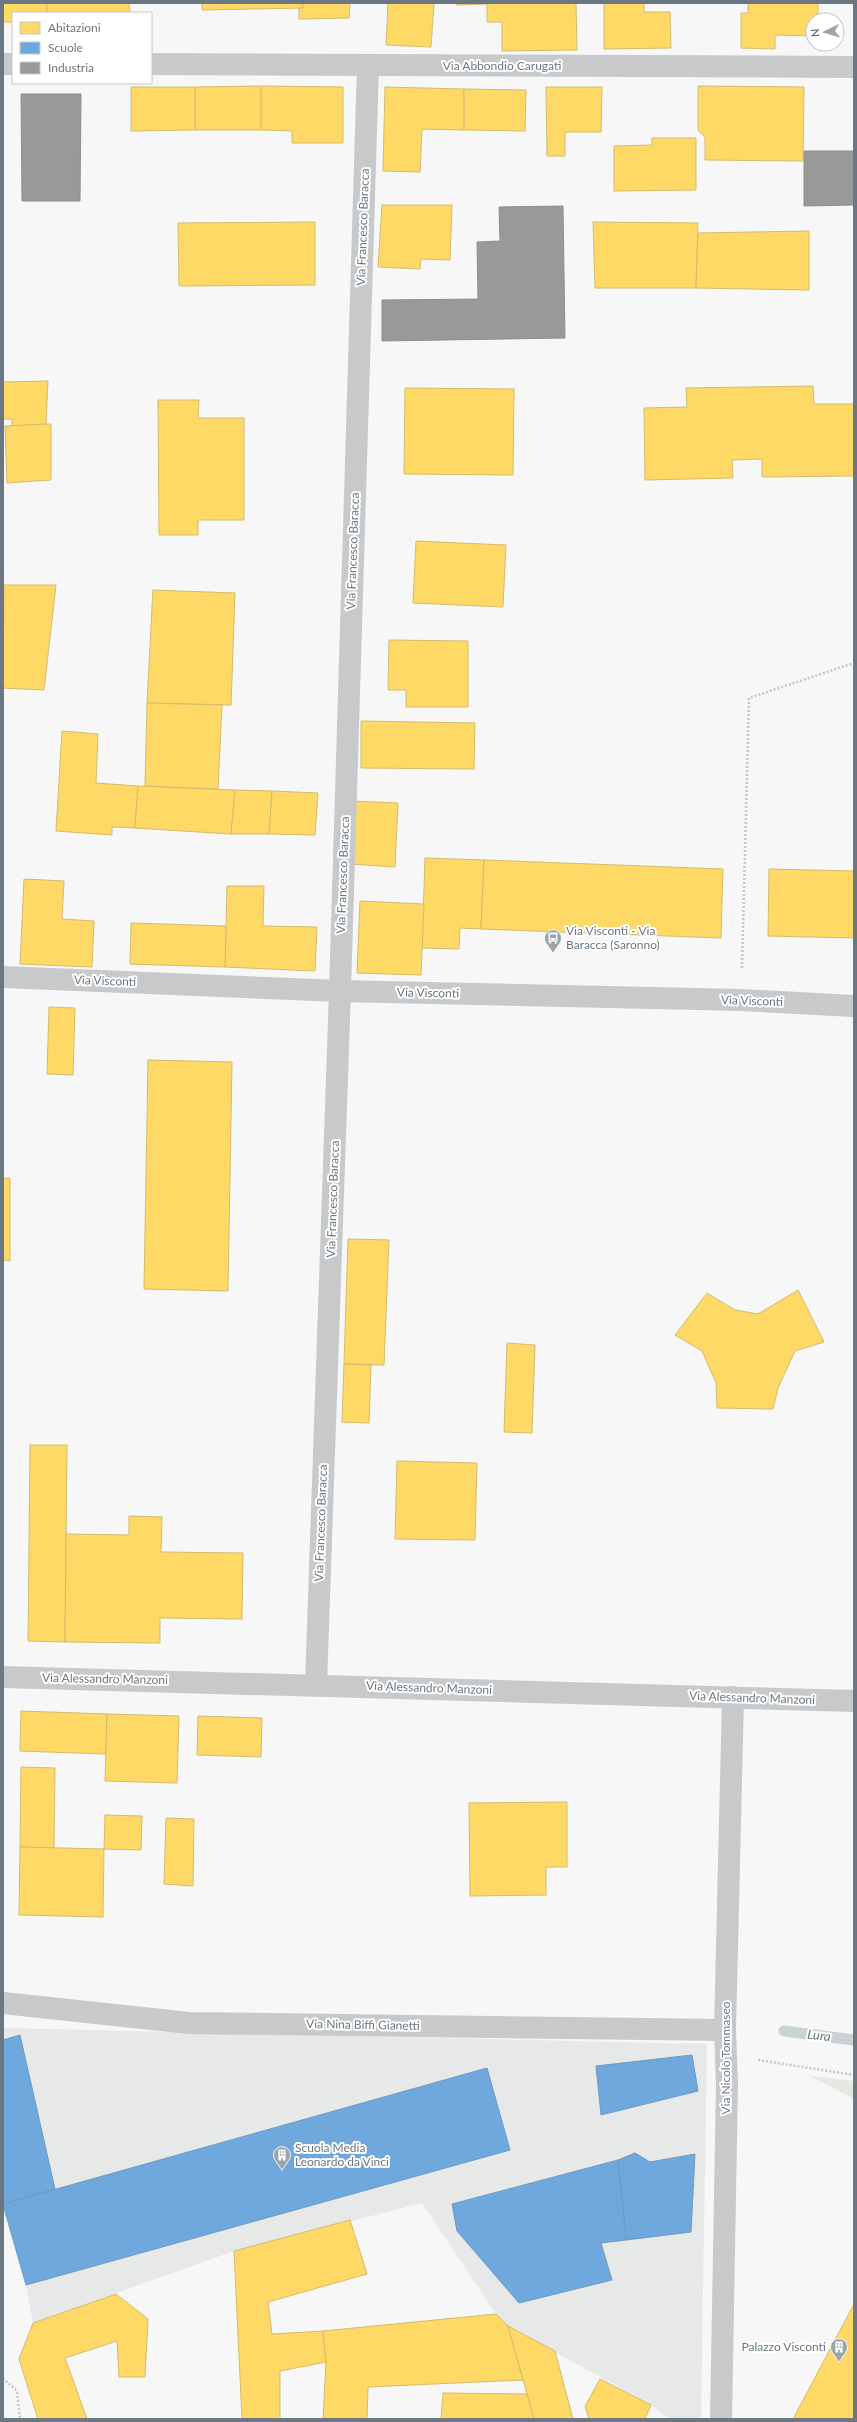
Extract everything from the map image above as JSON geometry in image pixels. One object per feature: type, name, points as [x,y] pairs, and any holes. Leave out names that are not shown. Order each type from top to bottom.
[{"type":"street","name":"Via Abbondio Carugati","points":[[152,64],[854,67]]},
{"type":"street","name":"Via Francesco Baracca","points":[[316,1684],[340,991],[368,65]]},
{"type":"street","name":"Via Visconti","points":[[3,977],[340,991],[741,1000],[854,1006]]},
{"type":"street","name":"Via Alessandro Manzoni","points":[[3,1677],[316,1684],[854,1701]]},
{"type":"street","name":"Via Nicolò Tommaseo","points":[[721,2419],[726,2054],[725,2030],[733,1698]]},
{"type":"street","name":"Via Nina Biffi Gianetti","points":[[3,2003],[189,2023],[725,2030]]},
{"type":"path","points":[[741,1000],[749,698],[854,663]]},
{"type":"path","points":[[726,2054],[854,2075]]},
{"type":"path","points":[[3,2378],[17,2391],[20,2419]]},
{"type":"shaded area","points":[[3,2028],[707,2044],[701,2419],[670,2419],[651,2405],[508,2326],[496,2314],[422,2203],[234,2251],[33,2323],[26,2285],[3,2210]]},
{"type":"shaded area","points":[[810,2076],[854,2081],[854,2099]]},
{"type":"building: Abitazioni","points":[[3,3],[47,3],[47,12],[12,12],[12,22],[3,22]]},
{"type":"building: Abitazioni","points":[[47,3],[129,3],[130,12],[47,12]]},
{"type":"building: Abitazioni","points":[[202,3],[303,3],[303,8],[202,10]]},
{"type":"building: Abitazioni","points":[[303,3],[350,3],[349,18],[299,19],[299,8],[303,8]]},
{"type":"building: Abitazioni","points":[[388,3],[434,3],[431,47],[386,45]]},
{"type":"building: Abitazioni","points":[[456,3],[576,3],[577,50],[502,51],[502,22],[487,22],[487,4],[456,5]]},
{"type":"building: Abitazioni","points":[[604,3],[644,3],[644,12],[670,12],[671,48],[604,49]]},
{"type":"building: Abitazioni","points":[[748,3],[818,3],[818,12],[805,12],[805,36],[775,35],[775,49],[741,48],[741,13],[748,13]]},
{"type":"building: Abitazioni","points":[[261,86],[343,87],[343,143],[292,143],[292,131],[261,130]]},
{"type":"building: Abitazioni","points":[[261,86],[261,130],[195,130],[195,87]]},
{"type":"building: Abitazioni","points":[[698,86],[804,87],[803,161],[705,160],[705,137],[698,130]]},
{"type":"building: Abitazioni","points":[[131,87],[195,87],[195,130],[131,131]]},
{"type":"building: Abitazioni","points":[[385,87],[464,89],[464,130],[422,129],[420,172],[383,171]]},
{"type":"building: Abitazioni","points":[[546,87],[602,87],[601,132],[565,132],[565,156],[547,156]]},
{"type":"building: Abitazioni","points":[[464,89],[526,90],[525,131],[464,130]]},
{"type":"building: Abitazioni","points":[[652,138],[696,138],[696,190],[614,191],[614,146],[652,145]]},
{"type":"building: Abitazioni","points":[[382,205],[452,205],[450,260],[421,259],[420,269],[378,267]]},
{"type":"building: Abitazioni","points":[[315,222],[315,285],[179,286],[178,223]]},
{"type":"building: Abitazioni","points":[[593,222],[698,223],[696,288],[595,288]]},
{"type":"building: Abitazioni","points":[[809,231],[809,290],[696,288],[698,233]]},
{"type":"building: Abitazioni","points":[[48,381],[46,424],[12,426],[12,419],[3,419],[3,382]]},
{"type":"building: Abitazioni","points":[[813,386],[814,404],[854,404],[854,476],[762,477],[762,459],[732,460],[733,478],[645,480],[644,408],[687,407],[686,388]]},
{"type":"building: Abitazioni","points":[[405,388],[514,389],[513,475],[404,474]]},
{"type":"building: Abitazioni","points":[[158,400],[199,400],[198,418],[244,418],[244,520],[198,520],[198,535],[159,535]]},
{"type":"building: Abitazioni","points":[[51,424],[51,480],[7,483],[5,426]]},
{"type":"building: Abitazioni","points":[[416,541],[506,545],[503,607],[413,603]]},
{"type":"building: Abitazioni","points":[[4,585],[56,585],[44,690],[3,688]]},
{"type":"building: Abitazioni","points":[[153,590],[235,593],[231,705],[147,703]]},
{"type":"building: Abitazioni","points":[[389,640],[468,641],[468,707],[406,707],[406,690],[388,690]]},
{"type":"building: Abitazioni","points":[[147,703],[222,705],[218,789],[145,786]]},
{"type":"building: Abitazioni","points":[[361,721],[475,723],[474,769],[361,768]]},
{"type":"building: Abitazioni","points":[[62,731],[98,734],[96,783],[138,786],[135,828],[112,827],[112,835],[56,831]]},
{"type":"building: Abitazioni","points":[[138,786],[235,790],[231,834],[135,828]]},
{"type":"building: Abitazioni","points":[[235,790],[272,791],[269,834],[231,834]]},
{"type":"building: Abitazioni","points":[[272,791],[318,793],[315,835],[269,834]]},
{"type":"building: Abitazioni","points":[[352,801],[398,803],[395,867],[348,864]]},
{"type":"building: Abitazioni","points":[[425,858],[484,860],[481,929],[460,928],[459,949],[422,948]]},
{"type":"building: Abitazioni","points":[[484,860],[723,869],[721,938],[481,929]]},
{"type":"building: Abitazioni","points":[[769,869],[854,871],[854,938],[768,936]]},
{"type":"building: Abitazioni","points":[[24,879],[64,881],[62,919],[94,921],[92,967],[20,964]]},
{"type":"building: Abitazioni","points":[[227,886],[264,886],[263,926],[317,927],[315,971],[225,967]]},
{"type":"building: Abitazioni","points":[[360,901],[424,904],[421,975],[357,973]]},
{"type":"building: Abitazioni","points":[[131,923],[226,926],[225,967],[130,964]]},
{"type":"building: Abitazioni","points":[[49,1007],[75,1008],[73,1075],[47,1074]]},
{"type":"building: Abitazioni","points":[[148,1060],[232,1062],[228,1291],[144,1289]]},
{"type":"building: Abitazioni","points":[[3,1178],[10,1178],[10,1261],[3,1260]]},
{"type":"building: Abitazioni","points":[[348,1239],[389,1240],[384,1365],[344,1364]]},
{"type":"building: Abitazioni","points":[[798,1290],[824,1342],[795,1351],[778,1388],[773,1409],[717,1408],[716,1383],[702,1351],[675,1335],[707,1293],[735,1310],[758,1314]]},
{"type":"building: Abitazioni","points":[[507,1343],[535,1345],[532,1433],[504,1432]]},
{"type":"building: Abitazioni","points":[[344,1364],[371,1365],[369,1423],[342,1422]]},
{"type":"building: Abitazioni","points":[[30,1445],[67,1445],[65,1642],[28,1641]]},
{"type":"building: Abitazioni","points":[[397,1461],[477,1463],[475,1540],[395,1539]]},
{"type":"building: Abitazioni","points":[[129,1516],[162,1517],[161,1552],[243,1553],[242,1619],[160,1618],[160,1643],[65,1642],[66,1534],[129,1535]]},
{"type":"building: Abitazioni","points":[[21,1711],[107,1714],[106,1754],[20,1751]]},
{"type":"building: Abitazioni","points":[[107,1714],[179,1716],[177,1783],[105,1781]]},
{"type":"building: Abitazioni","points":[[198,1716],[262,1718],[261,1757],[197,1755]]},
{"type":"building: Abitazioni","points":[[21,1767],[55,1768],[54,1848],[20,1847]]},
{"type":"building: Abitazioni","points":[[567,1802],[567,1867],[546,1867],[546,1895],[470,1896],[469,1803]]},
{"type":"building: Abitazioni","points":[[105,1815],[142,1816],[141,1850],[104,1849]]},
{"type":"building: Abitazioni","points":[[166,1818],[194,1819],[193,1886],[164,1884]]},
{"type":"building: Abitazioni","points":[[20,1847],[104,1849],[103,1917],[19,1915]]},
{"type":"building: Abitazioni","points":[[350,2220],[367,2274],[268,2302],[272,2334],[323,2331],[326,2362],[280,2371],[280,2419],[242,2419],[234,2251]]},
{"type":"building: Abitazioni","points":[[116,2294],[148,2319],[145,2377],[119,2377],[117,2341],[65,2358],[87,2419],[38,2419],[19,2359],[33,2323]]},
{"type":"building: Abitazioni","name":"Palazzo Visconti","points":[[854,2304],[854,2419],[793,2419]]},
{"type":"building: Abitazioni","points":[[496,2314],[508,2326],[523,2380],[368,2387],[367,2419],[323,2419],[326,2362],[323,2331]]},
{"type":"building: Abitazioni","points":[[508,2326],[555,2351],[573,2419],[534,2419]]},
{"type":"building: Abitazioni","points":[[600,2379],[651,2405],[645,2419],[589,2419],[585,2406]]},
{"type":"building: Abitazioni","points":[[443,2393],[527,2394],[534,2419],[441,2419]]},
{"type":"building: Scuole","points":[[20,2035],[55,2189],[3,2204],[3,2040]]},
{"type":"building: Scuole","points":[[692,2055],[698,2091],[601,2115],[596,2066]]},
{"type":"building: Scuole","name":"Scuola Media Leonardo da Vinci","points":[[487,2068],[510,2150],[26,2285],[3,2204]]},
{"type":"building: Scuole","points":[[635,2153],[650,2162],[695,2154],[691,2232],[626,2240],[618,2160]]},
{"type":"building: Scuole","points":[[618,2160],[626,2240],[601,2243],[612,2280],[519,2303],[457,2231],[452,2204]]},
{"type":"building: Industria","points":[[21,94],[81,94],[80,201],[22,201]]},
{"type":"building: Industria","points":[[804,151],[854,151],[854,205],[804,206]]},
{"type":"building: Industria","points":[[563,206],[565,338],[382,341],[382,300],[478,299],[477,242],[500,241],[499,207]]},
{"type":"waterway","name":"Lura","points":[[784,2031],[854,2040]]},
{"type":"place","name":"Via Visconti - Via Baracca (Saronno)","points":[[553,953]]},
{"type":"place","name":"Scuola Media Leonardo da Vinci","points":[[282,2170]]},
{"type":"place","name":"Palazzo Visconti","points":[[839,2362]]}]
